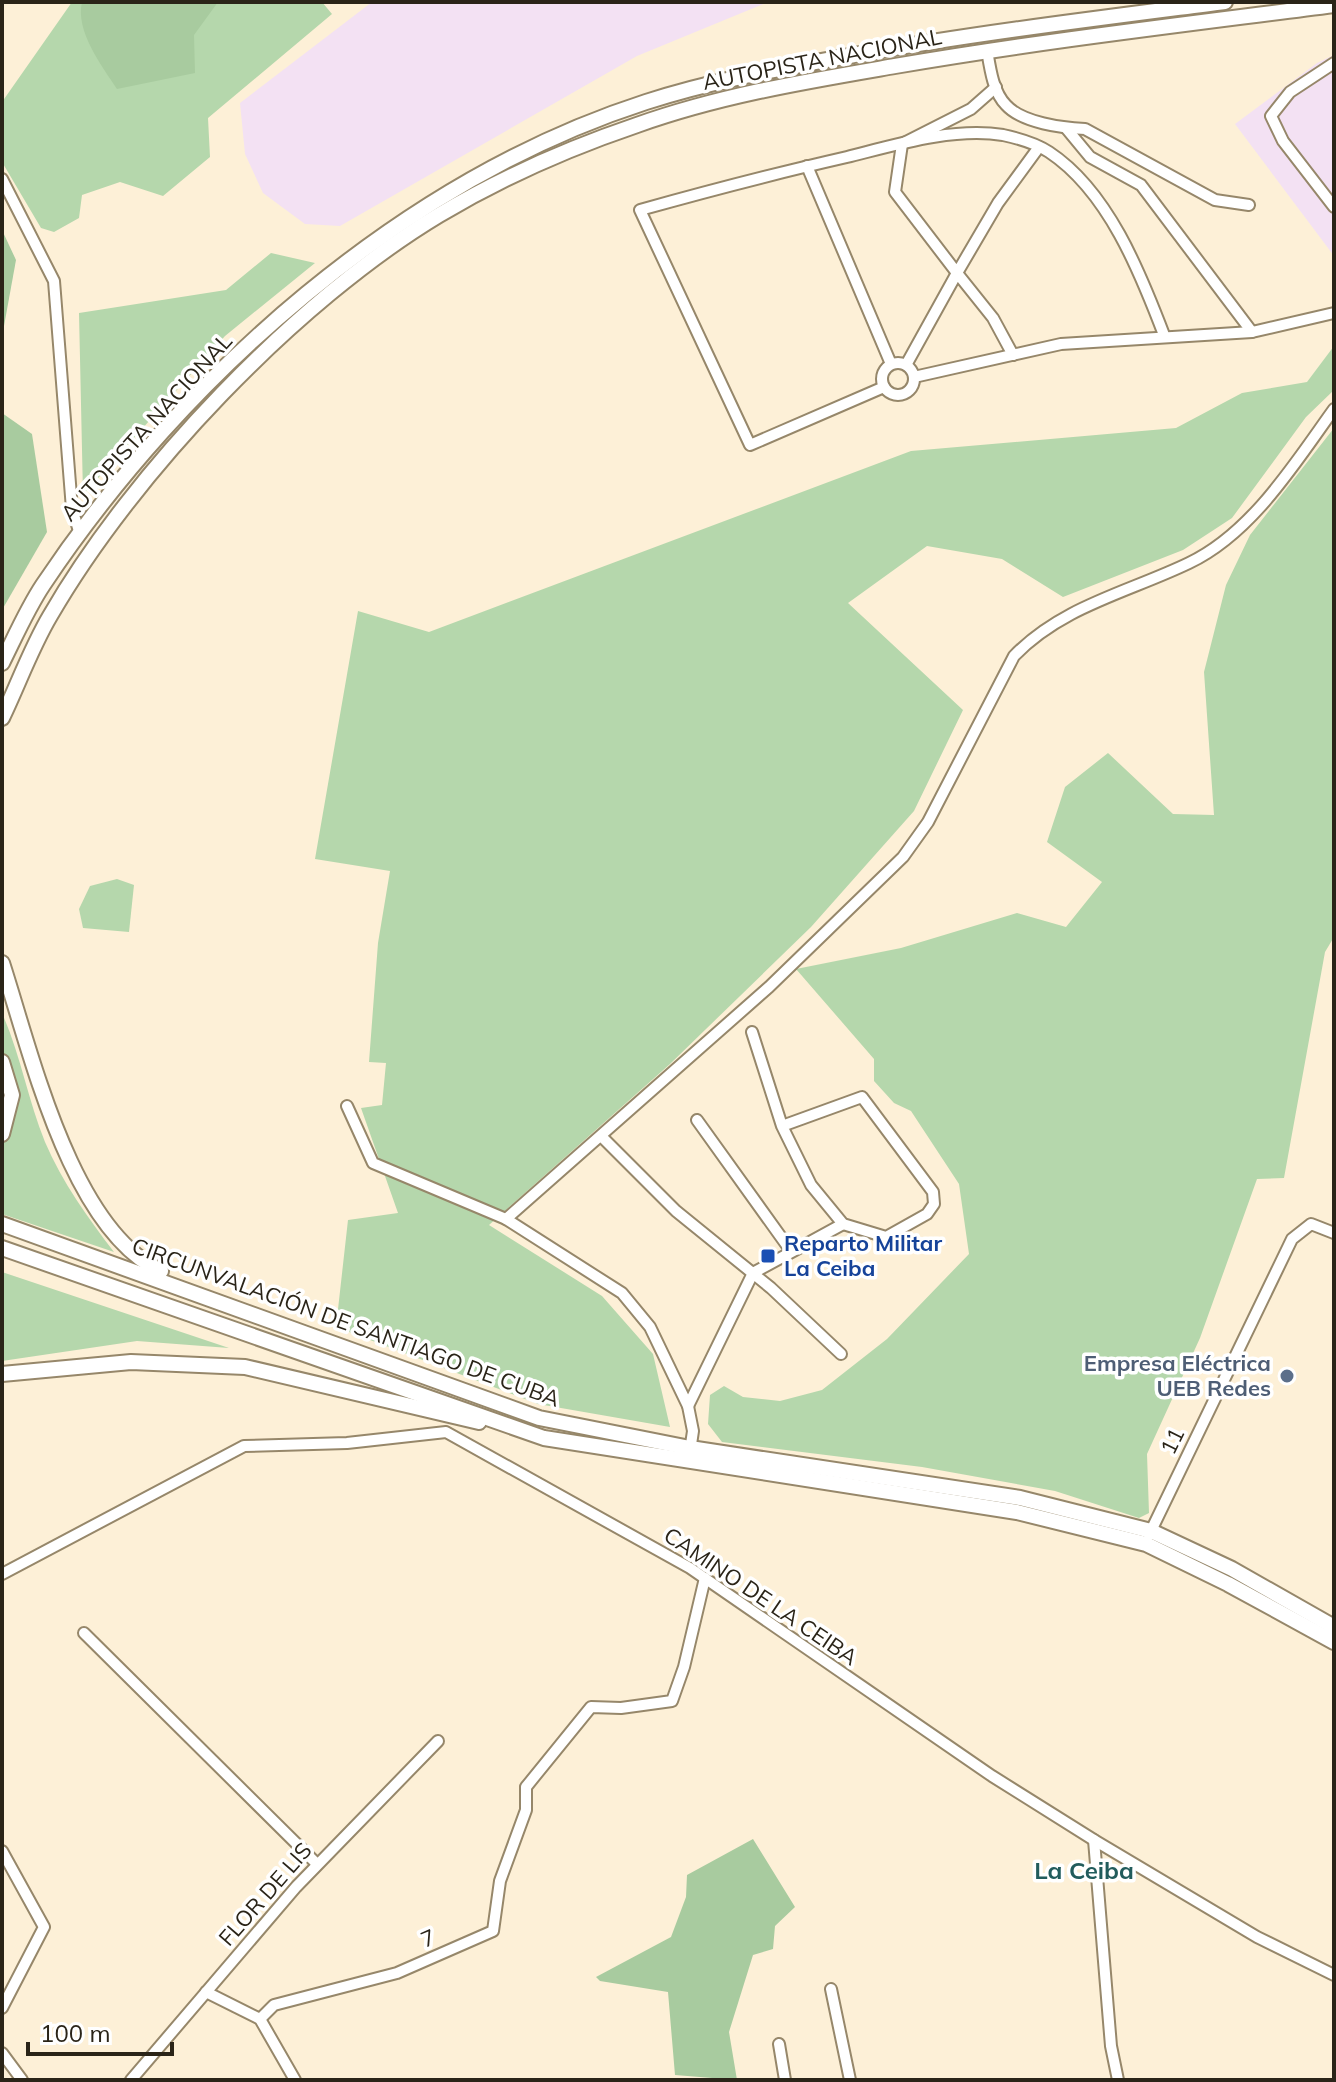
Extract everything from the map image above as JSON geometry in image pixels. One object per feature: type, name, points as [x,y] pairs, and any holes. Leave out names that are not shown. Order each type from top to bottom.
[{"type":"highway","name":"AUTOPISTA NACIONAL","points":[[2,663],[41,587],[80,534],[164,433],[246,346],[335,271],[427,203],[513,157],[645,102],[756,73],[996,32],[1225,2]]},
{"type":"highway","name":"AUTOPISTA NACIONAL","points":[[3,718],[49,617],[131,498],[178,443],[259,358],[376,259],[438,216],[517,173],[636,125],[779,85],[987,50],[1334,5]]},
{"type":"highway","points":[[2,649],[41,587]]},
{"type":"highway","points":[[2,963],[55,1126],[86,1195],[123,1247],[144,1263],[267,1319]]},
{"type":"highway","points":[[2,1062],[12,1095],[2,1134]]},
{"type":"highway","name":"CIRCUNVALACIÓN DE SANTIAGO DE CUBA","points":[[2,1224],[539,1418],[689,1456]]},
{"type":"highway","name":"CIRCUNVALACIÓN DE SANTIAGO DE CUBA","points":[[2,1248],[544,1438],[1020,1498],[1148,1538]]},
{"type":"highway","points":[[2,1374],[131,1362],[245,1367],[544,1438]]},
{"type":"highway","points":[[1148,1538],[1232,1569],[1334,1627]]},
{"type":"highway","points":[[1148,1538],[1334,1642]]},
{"type":"street","points":[[987,50],[996,87],[1005,105],[1013,111],[1066,128],[1085,129],[1215,200],[1249,205]]},
{"type":"street","points":[[1334,63],[1290,92],[1271,116],[1283,141],[1334,207]]},
{"type":"street","points":[[902,144],[971,109],[996,87]]},
{"type":"street","points":[[1066,128],[1090,157],[1141,185],[1252,332]]},
{"type":"street","points":[[884,387],[750,445],[640,210],[902,144],[948,136],[1002,135],[1039,147],[1077,173],[1116,231],[1147,292],[1164,335]]},
{"type":"street","points":[[902,144],[895,192],[993,318],[1013,355]]},
{"type":"street","points":[[906,365],[998,203],[1039,147]]},
{"type":"street","points":[[807,166],[891,364]]},
{"type":"street","points":[[2,179],[54,281],[72,509],[80,534]]},
{"type":"street","points":[[914,377],[1061,344],[1164,335],[1252,332],[1334,313]]},
{"type":"street","points":[[891,364],[906,365]]},
{"type":"street","points":[[891,364],[882,377],[884,387],[892,394],[903,395],[912,388],[914,377],[906,365]]},
{"type":"street","points":[[506,1219],[769,987],[903,857],[928,822],[1014,656],[1031,637],[1071,613],[1192,562],[1240,527],[1334,409]]},
{"type":"street","points":[[752,1032],[782,1126],[811,1185],[843,1224],[886,1237],[927,1214],[934,1204],[933,1192],[862,1097],[782,1126]]},
{"type":"street","points":[[347,1106],[373,1163],[506,1219],[622,1293],[650,1327],[688,1406],[693,1431],[689,1456]]},
{"type":"street","points":[[697,1120],[791,1251]]},
{"type":"street","points":[[602,1137],[676,1211],[753,1273],[841,1354]]},
{"type":"street","points":[[688,1406],[753,1273],[843,1224]]},
{"type":"street","name":"11","points":[[1148,1538],[1292,1239],[1311,1224],[1334,1233]]},
{"type":"street","points":[[422,1432],[451,1416]]},
{"type":"street","name":"CAMINO DE LA CEIBA","points":[[2,1574],[244,1446],[347,1443],[422,1432],[446,1432],[705,1578],[992,1776],[1257,1937],[1334,1975]]},
{"type":"street","name":"7","points":[[260,2019],[274,2005],[397,1973],[493,1931],[500,1881],[526,1810],[526,1787],[587,1710],[672,1701],[684,1667],[705,1578]]},
{"type":"street","points":[[84,1633],[317,1864]]},
{"type":"street","name":"FLOR DE LIS","points":[[131,2080],[317,1864],[438,1741]]},
{"type":"street","points":[[1094,1840],[1111,2046],[1118,2080]]},
{"type":"street","points":[[2,1851],[44,1927],[2,2008]]},
{"type":"street","points":[[831,1989],[850,2080]]},
{"type":"street","points":[[206,1992],[260,2019],[295,2080]]},
{"type":"street","points":[[779,2044],[785,2080]]},
{"type":"street","points":[[2,2053],[22,2080]]},
{"type":"shaded area","points":[[372,2],[768,2],[637,56],[340,226],[305,224],[263,193],[245,154],[240,103]]},
{"type":"shaded area","points":[[1334,55],[1334,256],[1235,124],[1317,63]]},
{"type":"green space","points":[[72,2],[322,2],[332,14],[208,118],[210,157],[163,196],[120,182],[82,195],[79,218],[54,232],[41,228],[2,162],[2,102]]},
{"type":"green space","points":[[82,2],[218,2],[194,35],[195,73],[117,89],[86,36],[82,25]]},
{"type":"green space","points":[[2,230],[16,260],[2,337]]},
{"type":"green space","points":[[271,253],[315,263],[225,336],[83,495],[79,313],[226,290]]},
{"type":"green space","points":[[1334,346],[1334,390],[1306,417],[1232,518],[1183,550],[1063,597],[1002,559],[927,546],[848,603],[963,710],[914,811],[811,927],[670,1064],[489,1225],[602,1296],[653,1354],[670,1427],[538,1404],[336,1327],[348,1220],[398,1213],[361,1108],[382,1105],[386,1063],[369,1062],[378,943],[390,871],[315,859],[358,611],[429,632],[911,451],[1176,428],[1242,393],[1307,382]]},
{"type":"green space","points":[[2,413],[32,434],[47,532],[2,610]]},
{"type":"green space","points":[[1334,428],[1334,937],[1325,952],[1284,1178],[1257,1179],[1200,1338],[1147,1454],[1149,1513],[1139,1518],[1055,1491],[922,1467],[722,1442],[708,1424],[710,1395],[724,1386],[743,1397],[780,1401],[822,1390],[887,1339],[969,1254],[959,1184],[911,1111],[894,1103],[874,1081],[874,1059],[796,969],[901,948],[1017,913],[1066,927],[1102,882],[1047,842],[1065,787],[1108,753],[1173,814],[1214,815],[1204,672],[1226,585],[1250,535]]},
{"type":"green space","points":[[117,879],[134,885],[129,932],[83,928],[79,909],[90,886]]},
{"type":"green space","points":[[2,1013],[52,1157],[76,1199],[114,1252],[2,1214]]},
{"type":"green space","points":[[2,1272],[229,1348],[137,1341],[2,1361]]},
{"type":"green space","points":[[753,1839],[795,1907],[775,1926],[773,1949],[753,1955],[729,2032],[737,2080],[675,2075],[668,1992],[600,1981],[596,1977],[671,1937],[686,1897],[687,1875]]},
{"type":"place","name":"Reparto Militar La Ceiba","points":[[768,1256]]},
{"type":"place","name":"Empresa Eléctrica UEB Redes","points":[[1287,1376]]},
{"type":"district","name":"La Ceiba","points":[[1084,1871]]}]
